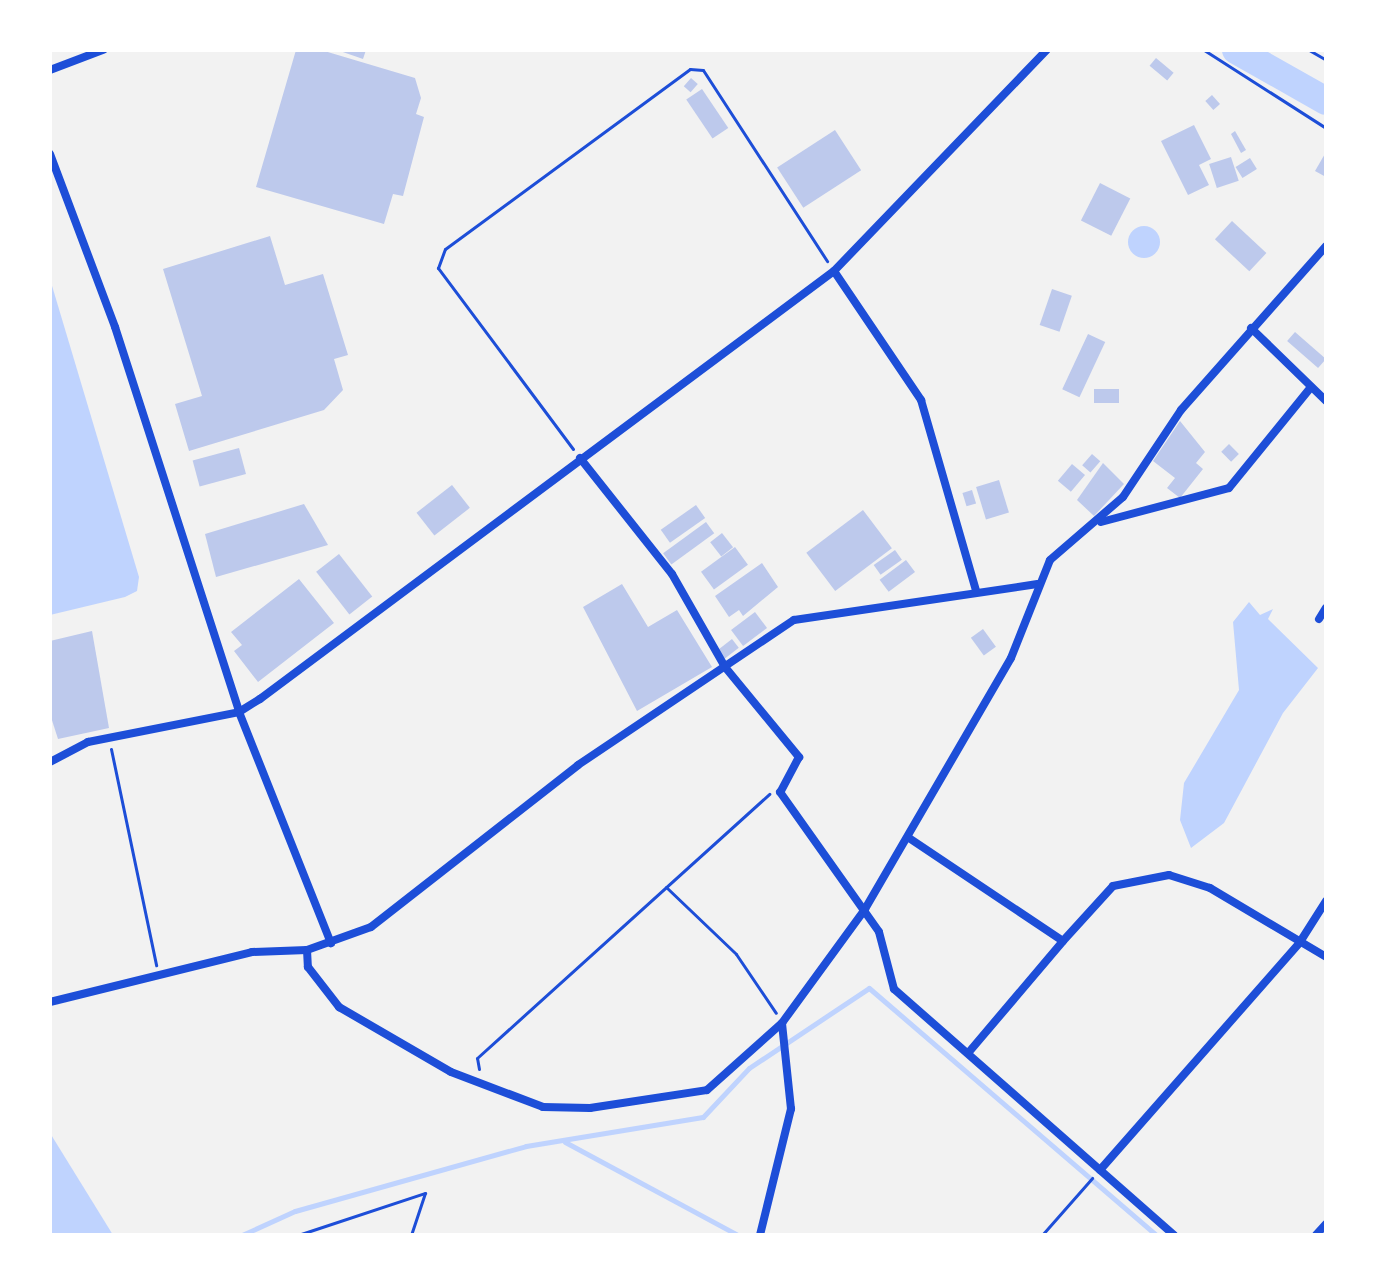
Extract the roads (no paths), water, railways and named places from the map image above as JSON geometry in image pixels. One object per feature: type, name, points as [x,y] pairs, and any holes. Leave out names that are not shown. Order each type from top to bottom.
[{"type":"street","points":[[50,70],[103,50]]},
{"type":"street","points":[[50,762],[108,738],[239,712],[834,271],[1047,50]]},
{"type":"street","points":[[50,154],[115,327],[239,712],[331,943]]},
{"type":"street","points":[[307,950],[308,967],[339,1007],[451,1072],[481,1079],[543,1107],[590,1108],[707,1090],[782,1023],[865,909],[1011,658],[1037,584],[1050,560],[1101,522],[1251,328],[1326,246]]},
{"type":"street","points":[[834,271],[921,400],[976,591]]},
{"type":"street","points":[[1251,328],[1326,401]]},
{"type":"street","points":[[1101,522],[1229,488],[1311,387]]},
{"type":"street","points":[[580,458],[672,574],[725,667],[799,757],[780,792],[865,909],[894,989],[1174,1235]]},
{"type":"street","points":[[50,1002],[157,972],[252,952],[307,950],[371,927],[578,765],[794,620],[1037,584]]},
{"type":"street","points":[[1319,619],[1326,608]]},
{"type":"street","points":[[909,838],[1063,941]]},
{"type":"street","points":[[969,1052],[1113,886],[1169,875],[1210,888],[1326,957]]},
{"type":"street","points":[[1100,1170],[1300,942],[1326,901]]},
{"type":"street","points":[[760,1235],[791,1109],[782,1023]]},
{"type":"street","points":[[1316,1235],[1326,1224]]},
{"type":"water","points":[[1144,226],[1155,231],[1160,242],[1155,253],[1144,258],[1133,253],[1128,242],[1133,231]]},
{"type":"water","points":[[50,279],[139,577],[137,591],[125,597],[50,615]]},
{"type":"water","points":[[1249,602],[1260,615],[1273,609],[1268,619],[1318,668],[1283,713],[1224,823],[1191,848],[1180,820],[1184,783],[1239,690],[1233,622]]},
{"type":"water","points":[[50,1133],[113,1235],[50,1235]]},
{"type":"waterway","points":[[1236,50],[1326,101]]},
{"type":"waterway","points":[[242,1235],[295,1211],[526,1146],[703,1117],[749,1068],[869,988],[1156,1235]]},
{"type":"waterway","points":[[565,1142],[738,1235]]}]
